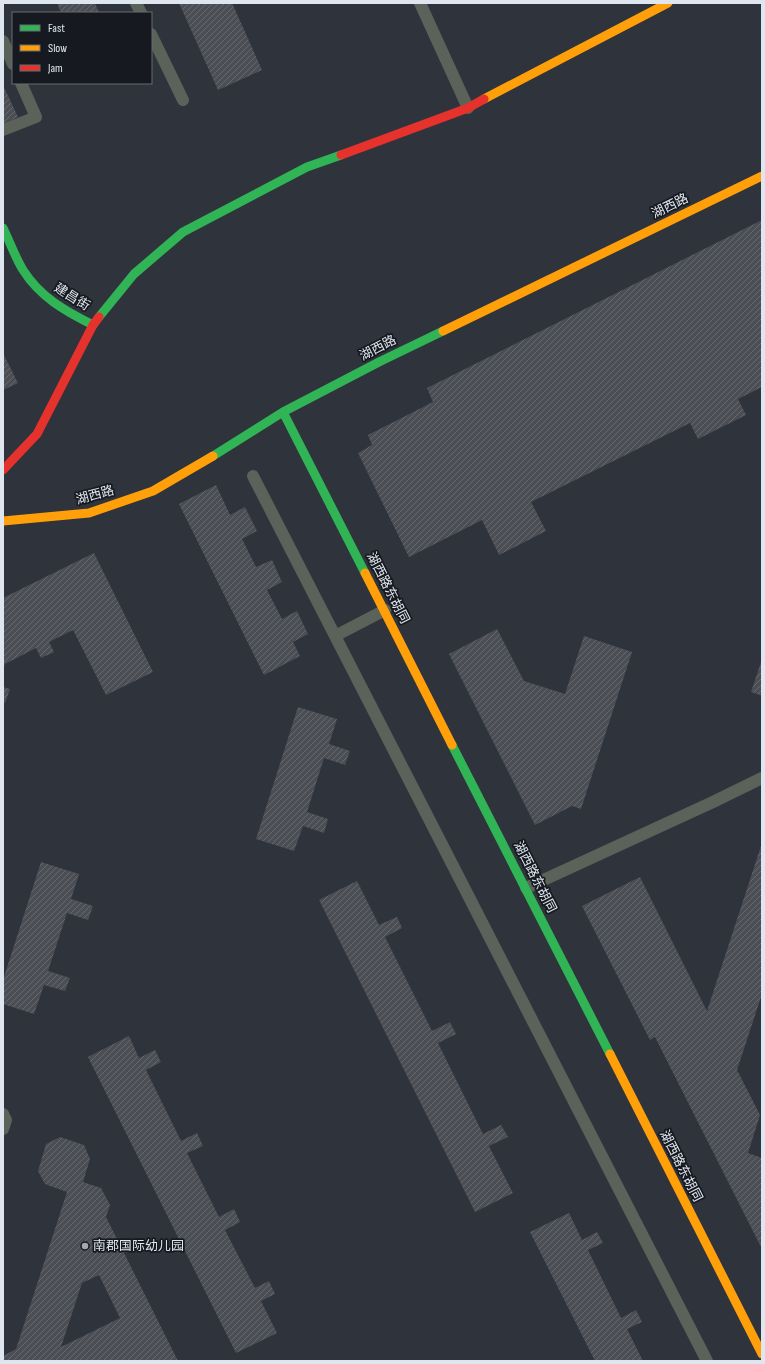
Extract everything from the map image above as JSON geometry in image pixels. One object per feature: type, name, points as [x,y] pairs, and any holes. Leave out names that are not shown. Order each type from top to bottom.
[{"type":"main road","points":[[3,470],[37,434],[93,325],[134,274],[183,232],[307,167],[468,108],[668,3]]},
{"type":"main road","name":"湖西路","points":[[3,521],[89,513],[153,491],[217,454],[283,412],[379,362],[762,176]]},
{"type":"main road","name":"建昌街","points":[[3,228],[23,270],[42,294],[60,309],[93,325]]},
{"type":"main road","name":"湖西路东胡同","points":[[283,412],[762,1354]]},
{"type":"lane","points":[[136,3],[140,12]]},
{"type":"lane","points":[[420,3],[468,108]]},
{"type":"lane","points":[[152,36],[183,100]]},
{"type":"lane","points":[[3,41],[12,62]]},
{"type":"lane","points":[[3,130],[36,117],[21,84]]},
{"type":"lane","points":[[253,476],[707,1361]]},
{"type":"lane","points":[[335,636],[385,610]]},
{"type":"lane","points":[[526,888],[762,778]]},
{"type":"lane","points":[[3,1114],[6,1120],[3,1129]]},
{"type":"building","points":[[57,3],[95,3],[99,12],[61,12]]},
{"type":"building","points":[[179,3],[232,3],[262,70],[218,90]]},
{"type":"building","points":[[3,85],[18,117],[3,124]]},
{"type":"building","points":[[762,220],[762,387],[738,399],[746,415],[698,439],[690,423],[531,502],[546,531],[499,555],[482,520],[409,557],[358,453],[372,445],[368,435],[433,402],[427,388]]},
{"type":"building","points":[[3,353],[18,383],[3,390]]},
{"type":"building","points":[[216,485],[230,515],[245,507],[257,531],[242,539],[256,567],[272,560],[282,582],[267,590],[282,619],[297,611],[308,634],[293,642],[300,656],[264,675],[179,504]]},
{"type":"building","points":[[94,553],[153,672],[106,695],[73,630],[49,642],[54,652],[41,658],[36,648],[5,664],[3,669],[3,598]]},
{"type":"building","points":[[497,629],[524,681],[565,694],[584,636],[632,652],[581,809],[572,806],[535,825],[449,654]]},
{"type":"building","points":[[762,659],[762,696],[751,692]]},
{"type":"building","points":[[3,687],[10,689],[5,703],[3,702]]},
{"type":"building","points":[[298,707],[337,719],[329,744],[350,751],[345,765],[324,758],[307,812],[328,819],[324,833],[303,826],[294,851],[256,839]]},
{"type":"building","points":[[762,843],[762,994],[737,1070],[760,1115],[748,1153],[762,1158],[762,1249],[655,1037],[650,1040],[582,906],[640,877],[707,1011]]},
{"type":"building","points":[[41,862],[79,874],[71,899],[93,906],[88,920],[67,913],[48,971],[70,978],[65,991],[44,985],[34,1014],[3,1004],[3,980]]},
{"type":"building","points":[[357,881],[379,925],[397,917],[402,928],[385,937],[432,1031],[450,1022],[456,1034],[438,1043],[483,1134],[501,1125],[508,1137],[489,1146],[513,1193],[475,1212],[319,900]]},
{"type":"building","points":[[129,1036],[139,1058],[155,1050],[161,1062],[146,1070],[181,1141],[197,1133],[203,1146],[187,1153],[219,1217],[234,1209],[240,1222],[225,1230],[255,1288],[269,1281],[275,1294],[261,1301],[277,1333],[236,1353],[88,1057]]},
{"type":"building","name":"南郡国际幼儿园","points":[[60,1137],[84,1145],[90,1159],[83,1182],[101,1188],[110,1205],[106,1217],[178,1361],[3,1361],[3,1356],[16,1349],[67,1192],[45,1184],[38,1171],[46,1144]],"holes":[[[99,1275],[120,1318],[61,1347],[82,1283]]]},
{"type":"building","points":[[569,1213],[582,1240],[597,1232],[603,1243],[588,1250],[621,1318],[636,1310],[642,1322],[627,1329],[643,1361],[595,1361],[530,1232]]},
{"type":"traffic: fast","points":[[99,317],[134,274],[183,232],[307,167],[341,155]]},
{"type":"traffic: fast","points":[[3,228],[20,265],[37,288],[63,309],[93,325]]},
{"type":"traffic: fast","points":[[213,456],[283,412],[379,362],[443,331]]},
{"type":"traffic: fast","points":[[283,412],[365,573]]},
{"type":"traffic: fast","points":[[452,745],[610,1054]]},
{"type":"traffic: slow","points":[[484,99],[668,3]]},
{"type":"traffic: slow","points":[[443,331],[762,176]]},
{"type":"traffic: slow","points":[[3,521],[89,513],[153,491],[213,456]]},
{"type":"traffic: slow","points":[[365,573],[452,745]]},
{"type":"traffic: slow","points":[[610,1054],[762,1354]]},
{"type":"traffic: jam","points":[[341,155],[468,108],[484,99]]},
{"type":"traffic: jam","points":[[3,470],[37,434],[93,325],[99,317]]},
{"type":"place","name":"南郡国际幼儿园","points":[[85,1246]]}]
